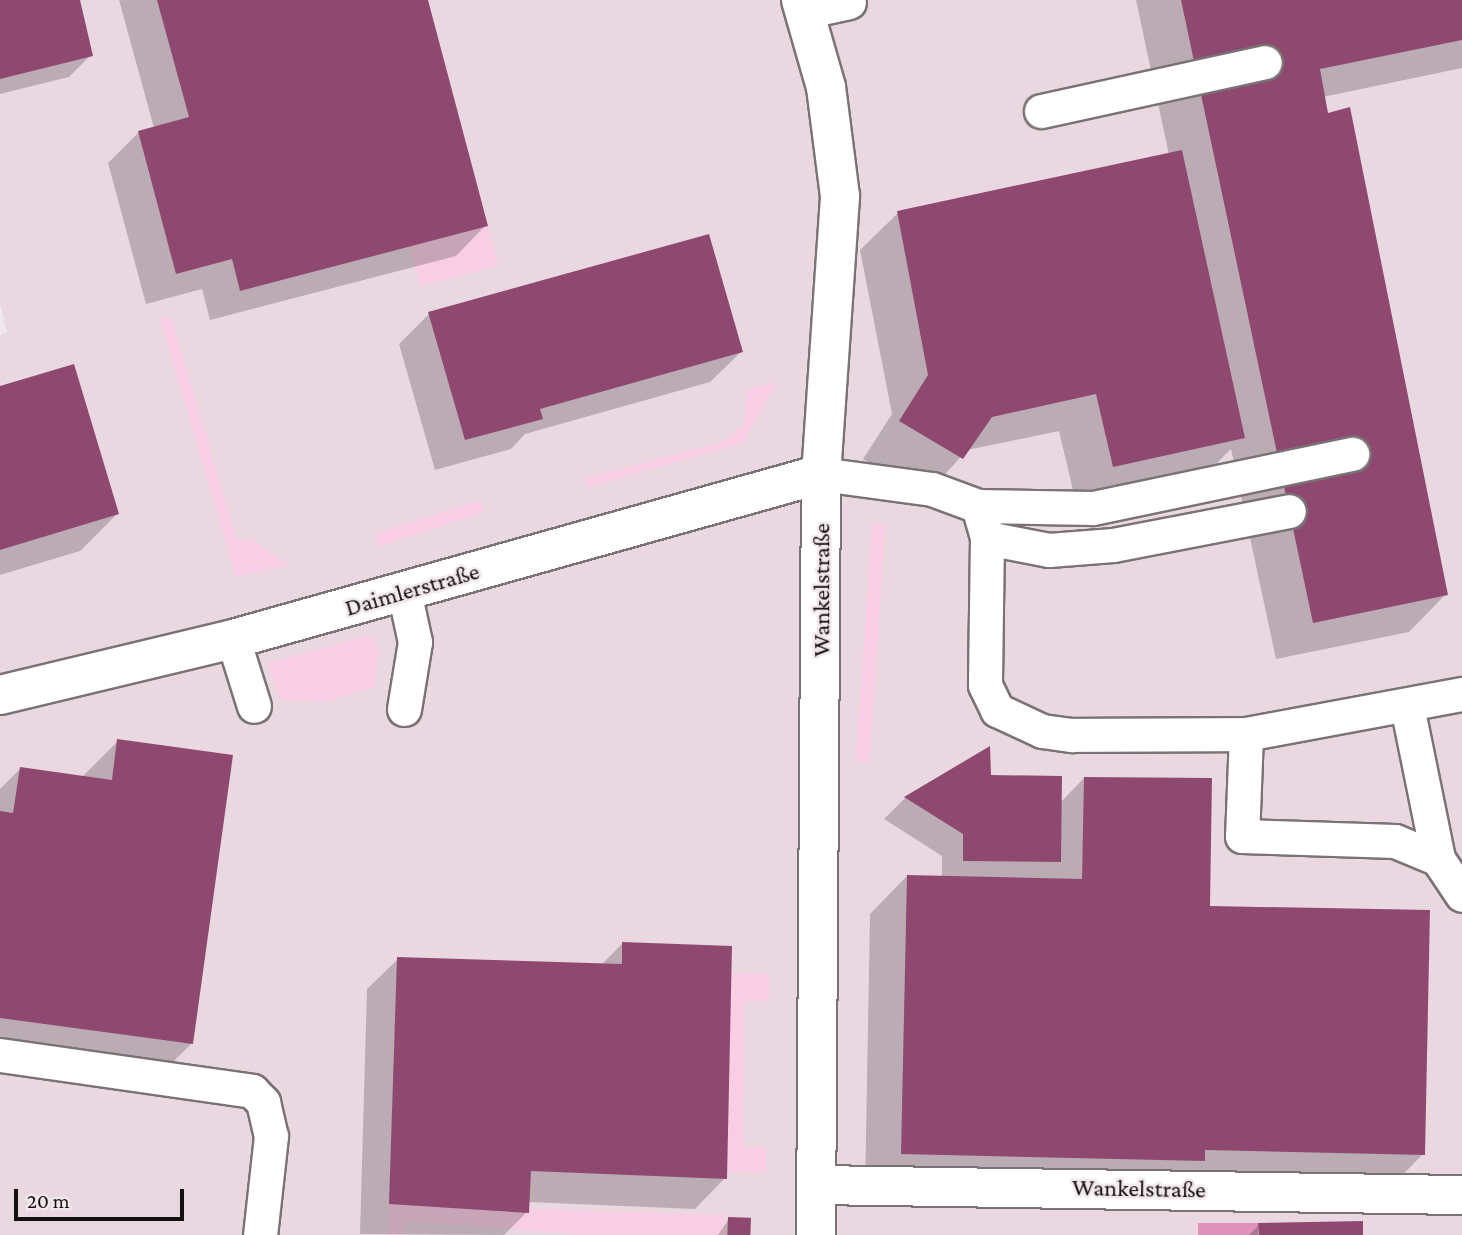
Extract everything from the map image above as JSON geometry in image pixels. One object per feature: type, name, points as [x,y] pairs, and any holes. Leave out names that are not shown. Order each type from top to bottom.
[{"type":"street","name":"Wankelstraße","points":[[803,6],[826,87],[840,197],[821,474],[816,1235]]},
{"type":"street","name":"Daimlerstraße","points":[[0,695],[233,639],[821,474]]},
{"type":"street","name":"Wankelstraße","points":[[816,1185],[1462,1195]]},
{"type":"lane","points":[[803,6],[849,2]]},
{"type":"lane","points":[[1041,111],[1265,62]]},
{"type":"lane","points":[[821,474],[932,489],[978,506],[1093,508],[1161,496],[1352,454]]},
{"type":"lane","points":[[978,506],[987,538],[985,685],[998,710],[1042,731],[1072,735],[1246,734],[1462,694]]},
{"type":"lane","points":[[987,538],[1049,550],[1113,545],[1289,511]]},
{"type":"lane","points":[[404,591],[415,642],[404,709]]},
{"type":"lane","points":[[233,639],[254,706]]},
{"type":"lane","points":[[1407,706],[1438,859],[1462,895]]},
{"type":"lane","points":[[1246,734],[1242,836],[1395,841],[1438,859]]},
{"type":"lane","points":[[0,1055],[252,1091],[263,1102],[271,1136],[260,1235]]},
{"type":"shaded area","points":[[0,0],[1462,0],[1462,1235],[0,1235],[0,335],[7,332],[0,304]]},
{"type":"shaded area","points":[[488,226],[499,266],[420,287],[410,247]]},
{"type":"shaded area","points":[[171,316],[237,540],[253,540],[288,565],[236,577],[160,319]]},
{"type":"shaded area","points":[[778,381],[743,443],[586,488],[586,478],[725,441],[744,424],[747,389]]},
{"type":"shaded area","points":[[480,500],[484,512],[378,547],[374,534]]},
{"type":"shaded area","points":[[872,523],[886,524],[869,762],[855,761]]},
{"type":"shaded area","points":[[370,635],[379,649],[375,687],[324,702],[280,700],[268,663]]},
{"type":"shaded area","points":[[731,973],[769,973],[769,1001],[744,1001],[743,1147],[766,1147],[766,1173],[728,1172]]},
{"type":"shaded area","points":[[389,1204],[725,1215],[724,1235],[587,1235],[405,1221],[403,1235],[387,1235]]},
{"type":"shaded area","points":[[1198,1223],[1258,1223],[1258,1235],[1198,1235]]},
{"type":"building","points":[[0,0],[80,0],[93,56],[0,79]]},
{"type":"building","points":[[157,0],[428,0],[488,226],[240,291],[232,259],[176,274],[138,131],[189,117]]},
{"type":"building","points":[[1181,0],[1462,0],[1462,40],[1320,69],[1328,113],[1350,107],[1448,595],[1313,623]]},
{"type":"building","points":[[1182,150],[1245,438],[1113,467],[1096,394],[992,417],[963,459],[899,421],[928,375],[897,211]]},
{"type":"building","points":[[709,234],[743,352],[540,409],[543,419],[465,440],[428,312]]},
{"type":"building","points":[[74,364],[119,514],[0,550],[0,386]]},
{"type":"building","points":[[117,739],[233,755],[193,1044],[0,1018],[0,811],[13,813],[20,767],[112,780]]},
{"type":"building","points":[[990,746],[991,775],[1062,776],[1061,862],[963,861],[963,834],[904,797]]},
{"type":"building","points":[[1084,777],[1212,778],[1210,906],[1430,910],[1425,1155],[1205,1150],[1205,1161],[901,1154],[907,875],[1082,879]]},
{"type":"building","points":[[622,942],[732,946],[727,1179],[531,1171],[529,1213],[389,1204],[397,957],[622,964]]},
{"type":"building","points":[[728,1217],[751,1218],[750,1235],[727,1235]]},
{"type":"building","points":[[1363,1221],[1363,1235],[1259,1235],[1258,1223]]}]
